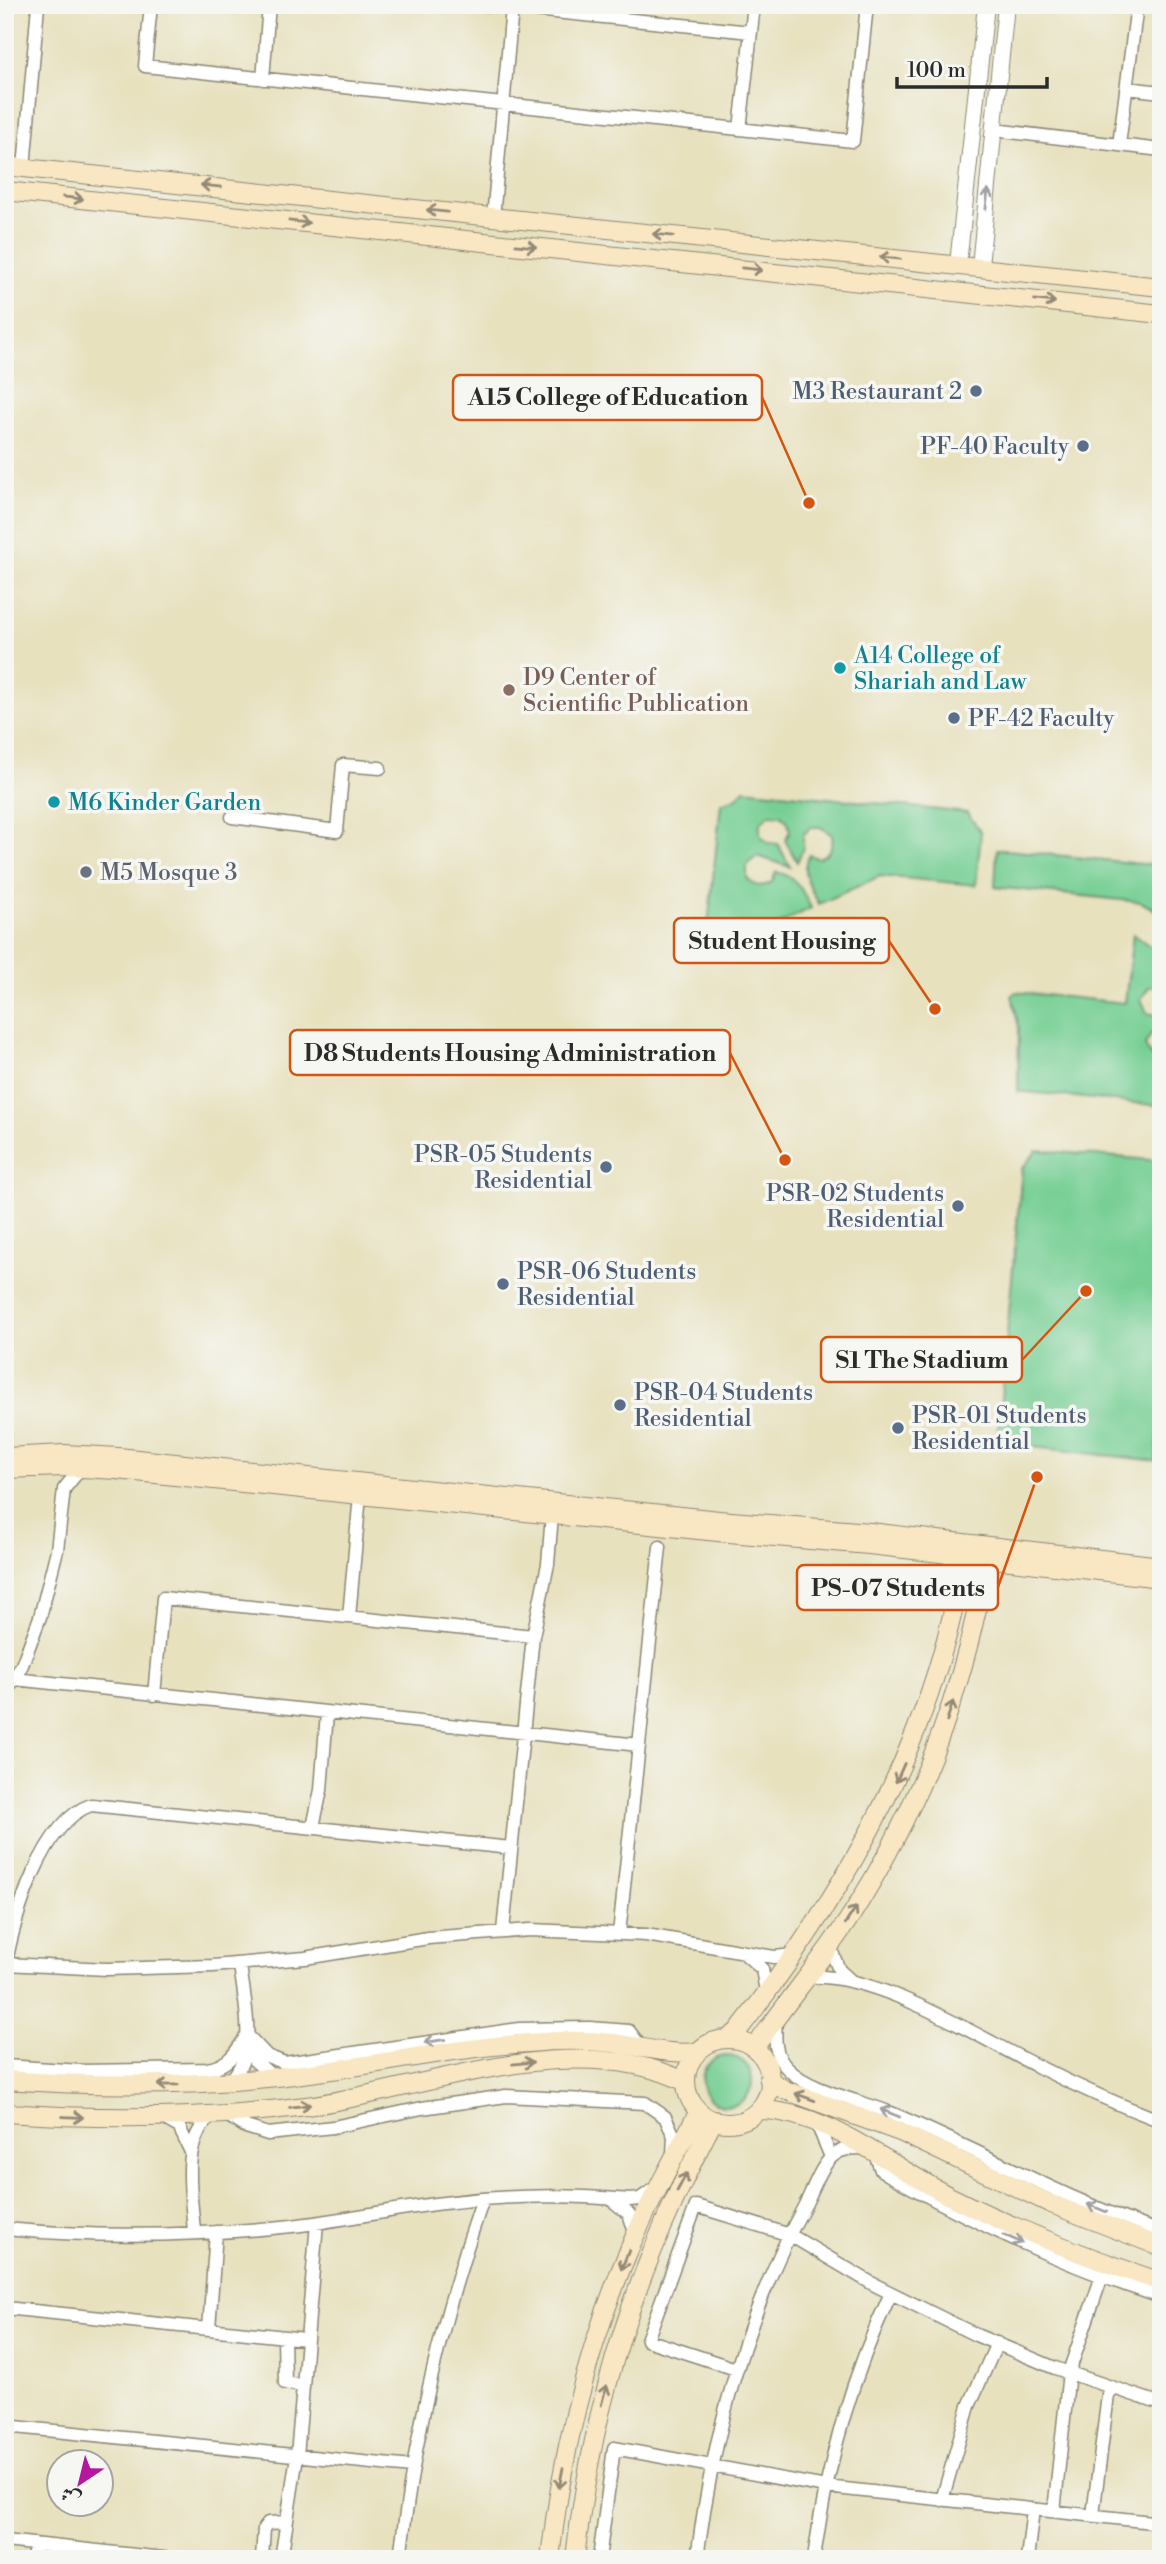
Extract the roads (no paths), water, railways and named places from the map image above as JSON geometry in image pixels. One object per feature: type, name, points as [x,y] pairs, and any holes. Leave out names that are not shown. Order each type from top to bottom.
[{"type":"main road","points":[[5,166],[1161,287]]},
{"type":"main road","points":[[5,191],[1161,314]]},
{"type":"main road","points":[[955,291],[958,264]]},
{"type":"main road","points":[[977,293],[980,266]]},
{"type":"main road","points":[[5,1457],[64,1454],[118,1457],[965,1550],[1161,1578]]},
{"type":"main road","points":[[5,1469],[81,1468],[552,1515],[965,1550]]},
{"type":"main road","points":[[965,1550],[946,1639],[909,1751],[859,1854],[794,1955],[737,2032],[697,2052],[688,2066],[686,2082],[689,2097],[706,2116],[737,2122],[758,2110],[779,2110],[817,2124],[1002,2221],[1161,2282]]},
{"type":"main road","points":[[988,1553],[1161,1566]]},
{"type":"main road","points":[[757,2051],[758,2042],[830,1947],[893,1844],[932,1760],[970,1646],[988,1553]]},
{"type":"main road","points":[[727,2039],[743,2042],[757,2051],[766,2064],[769,2080],[766,2096],[758,2110]]},
{"type":"main road","points":[[5,2080],[105,2085],[230,2081],[505,2044],[586,2041],[641,2047],[676,2055],[697,2052]]},
{"type":"main road","points":[[5,2113],[163,2118],[218,2114],[373,2095],[481,2069],[534,2062],[616,2064],[668,2073],[686,2082]]},
{"type":"main road","points":[[769,2080],[786,2090],[900,2132],[1049,2203],[1161,2247]]},
{"type":"main road","points":[[550,2559],[566,2455],[589,2363],[636,2235],[674,2158],[706,2116]]},
{"type":"main road","points":[[575,2559],[594,2431],[619,2337],[706,2116]]},
{"type":"street","points":[[24,168],[38,5]]},
{"type":"street","points":[[151,5],[145,66],[853,141],[867,5]]},
{"type":"street","points":[[263,79],[269,5]]},
{"type":"street","points":[[486,5],[751,32]]},
{"type":"street","points":[[740,129],[754,5]]},
{"type":"street","points":[[958,264],[986,5]]},
{"type":"street","points":[[980,266],[1006,5]]},
{"type":"street","points":[[1119,145],[1137,5]]},
{"type":"street","points":[[493,218],[512,8]]},
{"type":"street","points":[[1126,89],[1161,92]]},
{"type":"street","points":[[994,130],[1161,150]]},
{"type":"street","points":[[232,817],[337,831],[343,765],[380,768]]},
{"type":"street","points":[[44,1468],[64,1489]]},
{"type":"street","points":[[5,1695],[40,1617],[48,1588],[64,1489],[81,1468]]},
{"type":"street","points":[[349,1616],[360,1495]]},
{"type":"street","points":[[503,1931],[533,1636],[548,1564],[552,1515]]},
{"type":"street","points":[[619,1934],[660,1547]]},
{"type":"street","points":[[153,1695],[163,1598],[533,1636]]},
{"type":"street","points":[[14,1679],[639,1745]]},
{"type":"street","points":[[313,1827],[320,1790],[327,1713]]},
{"type":"street","points":[[511,1848],[91,1805],[82,1808],[48,1847],[28,1884],[15,1921],[6,1964],[107,1969],[240,1964],[305,1958],[428,1937],[503,1931],[619,1934],[763,1955],[794,1955]]},
{"type":"street","points":[[830,1947],[839,1970],[852,1981]]},
{"type":"street","points":[[736,1950],[749,1955],[762,1969]]},
{"type":"street","points":[[763,1955],[762,1969],[766,1992]]},
{"type":"street","points":[[230,2081],[246,2061],[247,2038],[240,1964]]},
{"type":"street","points":[[807,1978],[825,1976],[852,1981],[929,2012],[1086,2090],[1161,2121]]},
{"type":"street","points":[[776,2018],[775,2046],[779,2059],[802,2080],[889,2112],[1045,2186],[1161,2232]]},
{"type":"street","points":[[247,2038],[267,2056],[285,2063],[531,2028],[629,2031],[641,2047]]},
{"type":"street","points":[[5,2066],[81,2071],[207,2069],[219,2067],[229,2061],[247,2038]]},
{"type":"street","points":[[247,2038],[254,2060],[273,2077]]},
{"type":"street","points":[[194,2233],[191,2153],[196,2133],[218,2114],[268,2134],[333,2127],[422,2108],[506,2096],[645,2103],[665,2117],[674,2136],[674,2158]]},
{"type":"street","points":[[163,2118],[179,2127],[191,2153]]},
{"type":"street","points":[[817,2124],[831,2157]]},
{"type":"street","points":[[697,2559],[711,2466],[750,2325],[790,2235],[831,2157],[841,2151],[870,2151],[881,2170],[930,2198],[1006,2236],[1161,2297]]},
{"type":"street","points":[[5,2230],[94,2234],[216,2232],[317,2223],[483,2199],[550,2195],[640,2199],[660,2185]]},
{"type":"street","points":[[606,2198],[624,2207],[636,2235]]},
{"type":"street","points":[[400,2559],[412,2467],[435,2354],[483,2199]]},
{"type":"street","points":[[736,2370],[647,2340],[696,2206],[790,2235],[891,2293],[997,2343],[1109,2387],[1161,2404]]},
{"type":"street","points":[[281,2559],[298,2456],[301,2386],[317,2223]]},
{"type":"street","points":[[209,2329],[216,2232]]},
{"type":"street","points":[[1054,2511],[1069,2372],[1102,2276]]},
{"type":"street","points":[[814,2559],[840,2425],[859,2365],[891,2293]]},
{"type":"street","points":[[5,2308],[305,2339]]},
{"type":"street","points":[[284,2337],[285,2383],[301,2386]]},
{"type":"street","points":[[942,2500],[970,2406],[997,2343]]},
{"type":"street","points":[[1093,2515],[1109,2387]]},
{"type":"street","points":[[5,2426],[412,2467]]},
{"type":"street","points":[[599,2559],[614,2448],[826,2487],[1161,2523]]},
{"type":"street","points":[[1027,2559],[1033,2509]]},
{"type":"street","points":[[262,2559],[264,2528],[268,2523],[286,2522]]},
{"type":"street","points":[[5,2541],[172,2559]]},
{"type":"street","points":[[33,2559],[35,2544]]},
{"type":"place","name":"M3 Restaurant 2","points":[[976,391]]},
{"type":"place","name":"PF-40 Faculty","points":[[1083,446]]},
{"type":"place","name":"A15 College of Education","points":[[809,503]]},
{"type":"place","name":"A14 College of Shariah and Law","points":[[840,668]]},
{"type":"place","name":"D9 Center of Scientific Publication","points":[[509,690]]},
{"type":"place","name":"PF-42 Faculty","points":[[954,718]]},
{"type":"place","name":"M6 Kinder Garden","points":[[54,802]]},
{"type":"place","name":"M5 Mosque 3","points":[[86,872]]},
{"type":"place","name":"Student Housing","points":[[935,1009]]},
{"type":"place","name":"D8 Students Housing Administration","points":[[785,1160]]},
{"type":"place","name":"PSR-05 Students Residential","points":[[606,1167]]},
{"type":"place","name":"PSR-02 Students Residential","points":[[958,1206]]},
{"type":"place","name":"PSR-06 Students Residential","points":[[503,1284]]},
{"type":"place","name":"S1 The Stadium","points":[[1086,1291]]},
{"type":"place","name":"PSR-04 Students Residential","points":[[620,1405]]},
{"type":"place","name":"PSR-01 Students Residential","points":[[898,1428]]},
{"type":"place","name":"PS-07 Students","points":[[1037,1477]]}]
